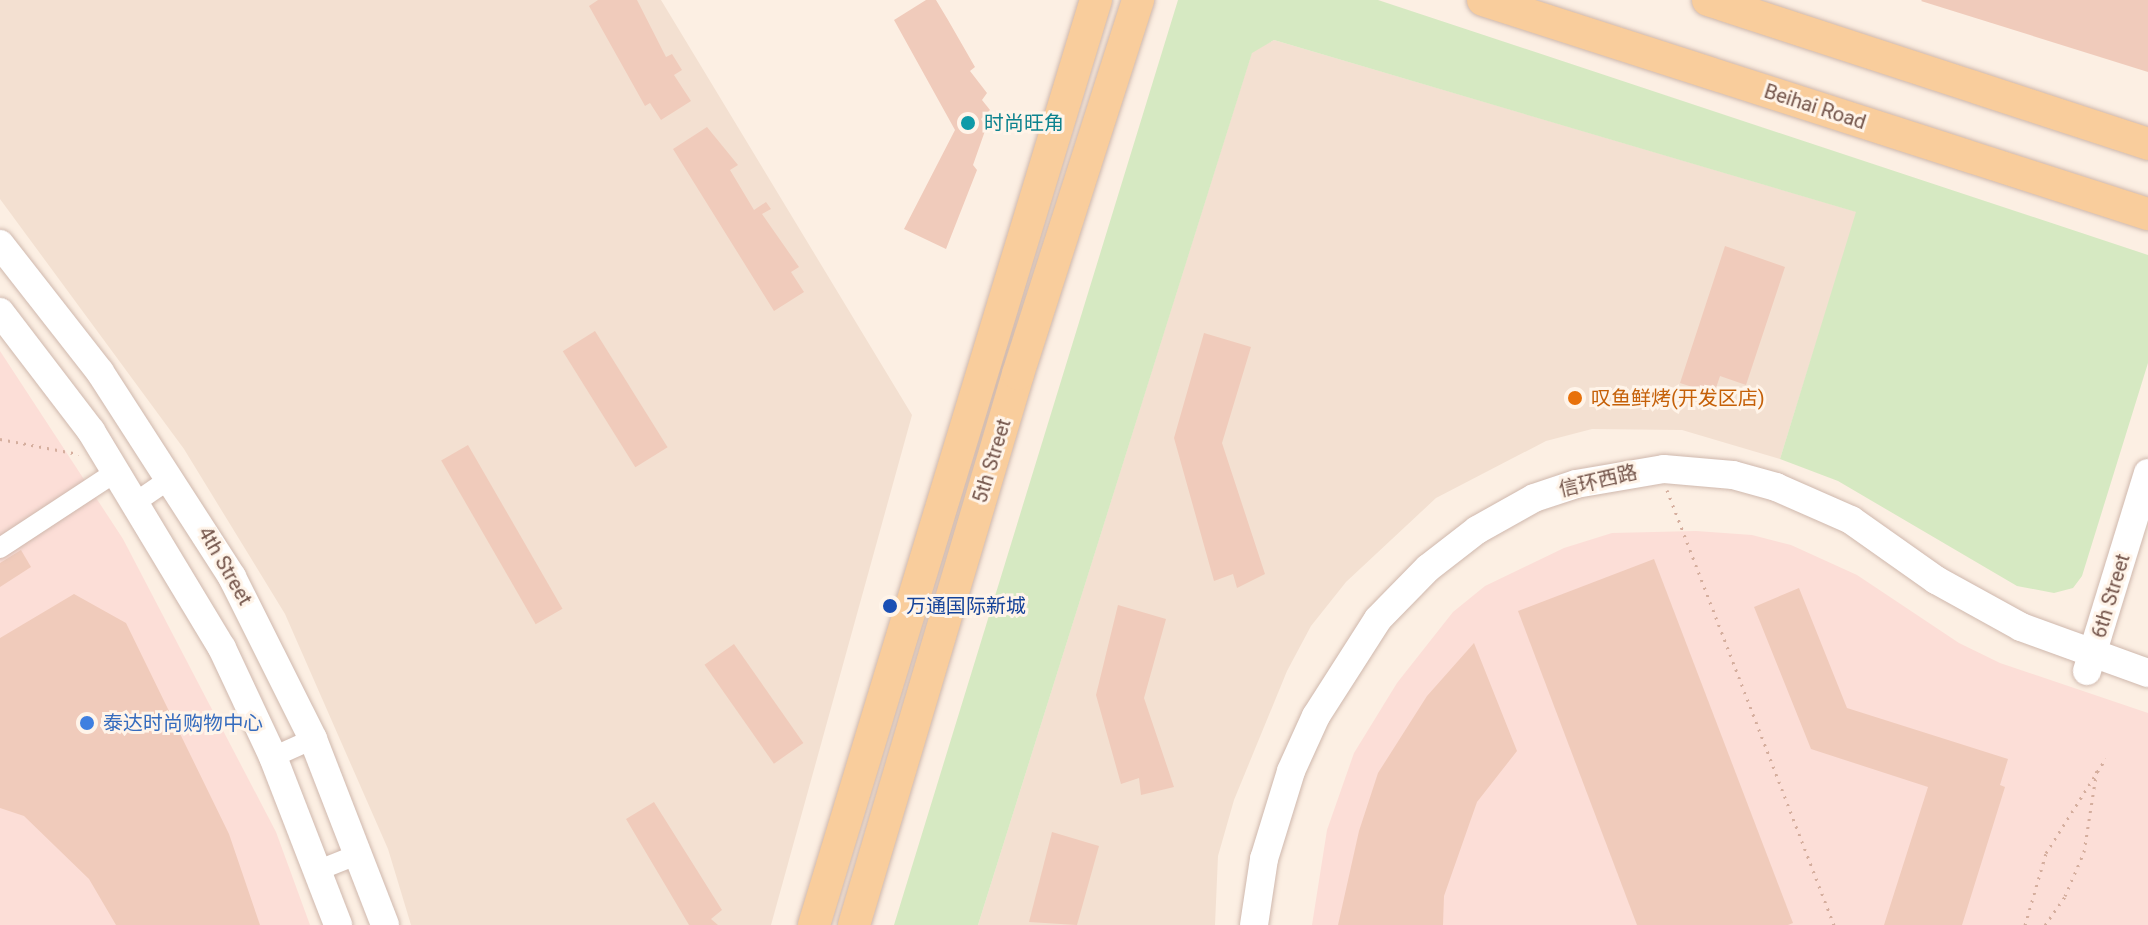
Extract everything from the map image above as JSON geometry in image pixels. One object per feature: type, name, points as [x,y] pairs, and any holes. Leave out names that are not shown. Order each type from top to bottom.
[{"type":"main road","name":"5th Street","points":[[814,925],[1096,0]]},
{"type":"main road","name":"5th Street","points":[[854,925],[1018,374],[1138,0]]},
{"type":"main road","name":"Beihai Road","points":[[1483,0],[2148,214]]},
{"type":"main road","points":[[1708,0],[2148,144]]},
{"type":"street","name":"4th Street","points":[[0,244],[71,331],[171,478],[232,577],[313,739],[385,925]]},
{"type":"street","points":[[0,312],[114,466],[222,648],[273,757],[338,925]]},
{"type":"street","points":[[0,548],[114,466]]},
{"type":"street","name":"信环西路","points":[[1254,925],[1279,800],[1316,716],[1364,638],[1445,554],[1496,517],[1554,491],[1664,469],[1733,475],[1776,487],[1851,520],[1985,609],[2089,664]]},
{"type":"street","name":"6th Street","points":[[2089,664],[2148,473]]},
{"type":"street","points":[[136,502],[171,478]]},
{"type":"street","name":"信环西路","points":[[1271,925],[1285,841],[1311,766],[1351,690],[1401,620],[1450,572],[1532,518],[1592,498],[1666,487],[1737,494],[1807,516],[1973,621],[2089,664],[2147,680]]},
{"type":"street","points":[[273,757],[313,739]]},
{"type":"street","points":[[319,870],[359,854]]},
{"type":"path","points":[[0,439],[114,466]]},
{"type":"path","points":[[1666,487],[1834,925]]},
{"type":"path","points":[[2025,925],[2046,853],[2106,758]]},
{"type":"path","points":[[2045,925],[2081,860],[2095,804],[2097,769]]},
{"type":"shaded area","points":[[0,0],[661,0],[912,415],[771,925],[411,925],[388,849],[285,614],[184,449],[0,199]]},
{"type":"shaded area","points":[[1274,40],[1857,212],[1780,459],[1682,430],[1592,429],[1546,441],[1436,498],[1346,582],[1311,626],[1287,671],[1234,800],[1218,856],[1215,925],[978,925],[1252,52]]},
{"type":"shaded area","points":[[0,351],[123,539],[276,832],[310,925],[0,925]]},
{"type":"shaded area","points":[[1696,531],[1752,535],[1791,545],[1857,575],[1959,643],[2000,663],[2148,713],[2148,925],[1312,925],[1327,830],[1354,753],[1397,683],[1453,612],[1485,586],[1564,548],[1612,533]]},
{"type":"green space","points":[[1178,0],[1378,0],[2148,255],[2148,363],[2082,576],[2073,588],[2054,593],[2017,586],[1838,481],[1780,459],[1856,212],[1274,40],[1252,53],[978,925],[894,925]]},
{"type":"building","points":[[598,0],[637,0],[666,57],[672,54],[682,70],[674,75],[691,101],[661,120],[650,103],[645,106],[589,6]]},
{"type":"building","name":"时尚旺角","points":[[926,0],[936,0],[948,20],[975,67],[970,71],[987,93],[982,100],[990,110],[981,119],[986,128],[973,165],[977,170],[946,249],[904,229],[955,130],[894,20]]},
{"type":"building","points":[[1922,0],[2148,0],[2148,72],[1921,1]]},
{"type":"building","points":[[707,127],[738,165],[730,170],[754,210],[766,202],[771,209],[762,214],[799,267],[791,272],[804,292],[774,311],[673,149]]},
{"type":"building","points":[[1725,246],[1785,267],[1746,385],[1720,376],[1714,394],[1680,383]]},
{"type":"building","points":[[595,331],[668,447],[635,467],[563,351]]},
{"type":"building","points":[[1204,333],[1251,347],[1222,443],[1265,574],[1237,588],[1233,574],[1214,581],[1174,438]]},
{"type":"building","points":[[468,445],[562,609],[536,624],[441,460]]},
{"type":"building","points":[[21,550],[31,567],[0,587],[0,563]]},
{"type":"building","points":[[1654,559],[1793,923],[1788,925],[1637,925],[1518,611]]},
{"type":"building","points":[[1799,588],[1847,708],[2008,759],[2000,785],[2005,787],[1962,925],[1884,925],[1928,787],[1811,749],[1754,607]]},
{"type":"building","name":"泰达时尚购物中心","points":[[74,594],[126,623],[229,834],[260,925],[116,925],[89,879],[24,816],[0,808],[0,638]]},
{"type":"building","points":[[1118,605],[1166,619],[1144,698],[1174,787],[1141,795],[1139,778],[1121,784],[1096,695]]},
{"type":"building","points":[[1474,643],[1517,751],[1477,802],[1444,896],[1443,925],[1338,925],[1359,831],[1378,773],[1427,696]]},
{"type":"building","points":[[734,644],[803,743],[774,764],[705,665]]},
{"type":"building","points":[[654,802],[722,910],[711,919],[718,925],[689,925],[626,819]]},
{"type":"building","points":[[1052,832],[1099,846],[1077,925],[1029,922]]},
{"type":"place","name":"时尚旺角","points":[[968,123]]},
{"type":"place","name":"叹鱼鲜烤(开发区店)","points":[[1575,398]]},
{"type":"place","name":"万通国际新城","points":[[890,606]]},
{"type":"place","name":"泰达时尚购物中心","points":[[87,723]]}]
